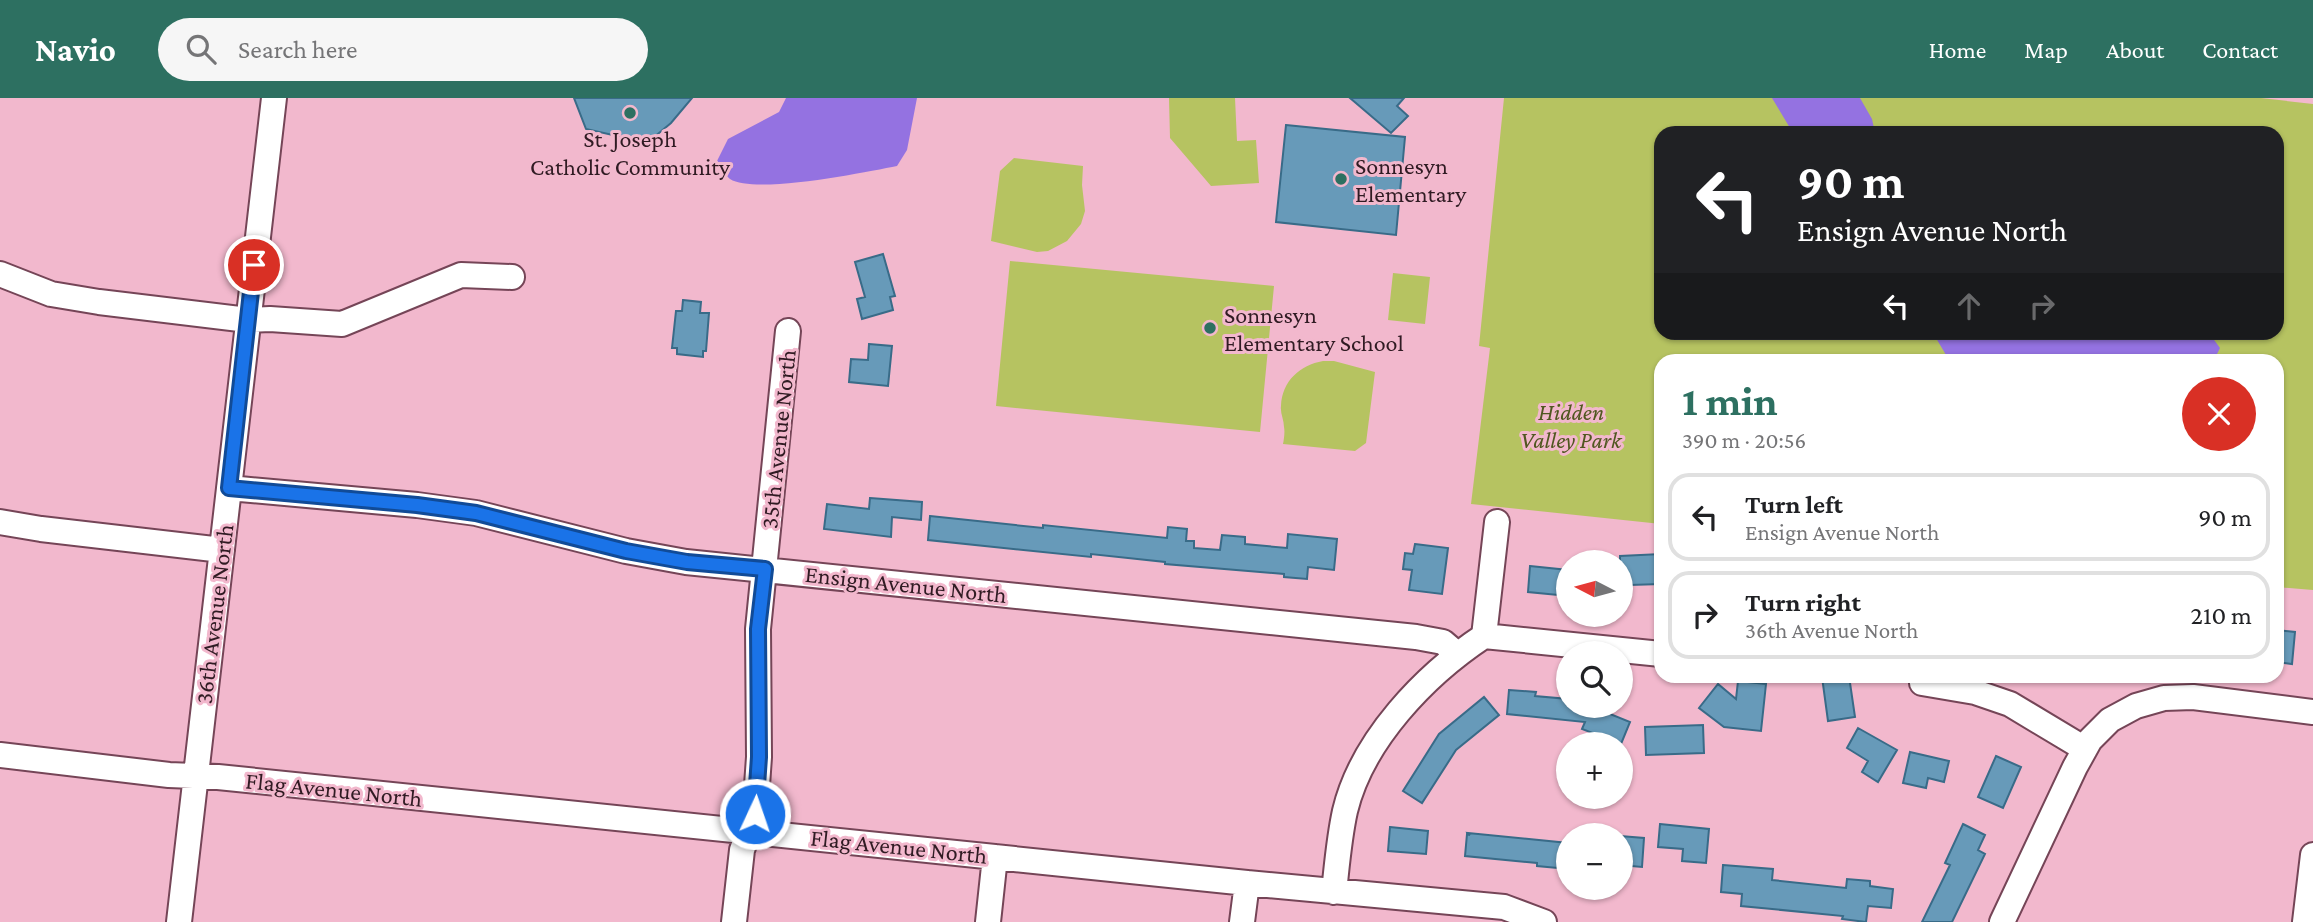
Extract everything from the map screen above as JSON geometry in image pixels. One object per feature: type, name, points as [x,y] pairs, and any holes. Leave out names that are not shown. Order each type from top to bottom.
[{"type":"street","name":"36th Avenue North","points":[[179,922],[274,98]]},
{"type":"street","points":[[0,274],[51,294],[248,320],[342,324],[461,275],[512,277]]},
{"type":"street","name":"35th Avenue North","points":[[734,922],[742,850],[755,814],[759,757],[758,629],[788,331]]},
{"type":"street","name":"Ensign Avenue North","points":[[229,488],[476,513],[626,551],[687,562],[1416,637],[1443,642],[1457,654]]},
{"type":"street","points":[[0,522],[222,550]]},
{"type":"street","points":[[1483,636],[1497,522]]},
{"type":"street","points":[[1334,892],[1346,809],[1362,766],[1386,729],[1414,694],[1457,654],[1483,636],[1654,652]]},
{"type":"street","points":[[1922,683],[1975,692],[2010,704],[2085,749]]},
{"type":"street","points":[[2002,922],[2085,749],[2110,720],[2136,706],[2164,698],[2193,697],[2313,712]]},
{"type":"street","name":"Flag Avenue North","points":[[0,755],[169,775],[748,830],[1334,892],[1477,913],[1504,907],[1544,922]]},
{"type":"street","points":[[2305,922],[2313,855]]},
{"type":"street","points":[[988,922],[995,857]]},
{"type":"street","points":[[1242,922],[1247,883]]},
{"type":"green space","points":[[1169,98],[1235,98],[1237,141],[1256,140],[1259,183],[1211,186],[1170,138]]},
{"type":"green space","name":"Hidden Valley Park","points":[[1504,98],[2261,98],[2313,104],[2313,590],[2284,588],[2284,354],[1654,354],[1654,523],[1471,504],[1490,348],[1479,346]]},
{"type":"green space","points":[[1014,158],[1083,166],[1085,211],[1081,224],[1067,241],[1048,251],[1037,252],[991,241],[1000,171]]},
{"type":"green space","points":[[1010,261],[1274,286],[1260,432],[996,406]]},
{"type":"green space","points":[[1393,273],[1430,277],[1425,324],[1388,320]]},
{"type":"green space","points":[[1323,361],[1334,361],[1375,372],[1366,443],[1355,451],[1283,444],[1281,409],[1285,389],[1300,370]]},
{"type":"shaded area","points":[[786,98],[917,98],[907,150],[897,166],[837,177],[762,185],[730,179],[717,161],[728,139],[779,112]]},
{"type":"shaded area","points":[[1772,98],[1860,98],[1874,126],[1789,126]]},
{"type":"shaded area","points":[[1937,340],[2214,340],[2220,348],[2217,354],[1945,354]]},
{"type":"building","name":"St. Joseph Catholic Community","points":[[574,98],[692,98],[671,123],[653,138],[617,136],[586,129]]},
{"type":"building","points":[[1350,98],[1404,98],[1397,106],[1408,116],[1391,133]]},
{"type":"building","name":"Sonnesyn Elementary","points":[[1286,125],[1405,137],[1396,235],[1276,222]]},
{"type":"building","points":[[883,254],[895,296],[890,297],[893,310],[862,319],[857,299],[865,297],[855,262]]},
{"type":"building","points":[[683,300],[701,302],[700,313],[709,313],[706,351],[703,351],[703,357],[677,354],[677,348],[672,348],[676,311],[682,311]]},
{"type":"building","points":[[869,344],[892,346],[888,386],[849,382],[851,359],[868,360]]},
{"type":"building","points":[[870,498],[922,502],[921,520],[892,517],[891,537],[824,529],[827,504],[869,509]]},
{"type":"building","points":[[930,516],[1167,538],[1168,527],[1187,529],[1186,541],[1194,541],[1194,548],[1220,550],[1222,535],[1245,537],[1245,544],[1287,548],[1288,534],[1337,539],[1334,570],[1308,567],[1307,579],[1284,577],[1284,574],[1165,564],[1091,554],[1091,557],[928,540]]},
{"type":"building","points":[[1415,544],[1448,548],[1442,594],[1409,590],[1412,570],[1403,569],[1405,553],[1413,554]]},
{"type":"building","points":[[1654,554],[1654,584],[1633,585],[1633,555]]},
{"type":"building","points":[[1530,566],[1556,569],[1556,595],[1528,592]]},
{"type":"building","points":[[2284,631],[2295,632],[2292,664],[2284,663]]},
{"type":"building","points":[[1738,683],[1766,684],[1761,731],[1724,727],[1699,708],[1718,684],[1736,699]]},
{"type":"building","points":[[1823,683],[1850,683],[1855,717],[1828,721]]},
{"type":"building","points":[[1509,690],[1536,692],[1535,696],[1556,698],[1556,718],[1620,718],[1630,722],[1626,732],[1590,732],[1582,729],[1585,722],[1507,714]]},
{"type":"building","points":[[1484,697],[1499,715],[1456,750],[1422,803],[1403,791],[1439,734]]},
{"type":"building","points":[[1703,725],[1704,753],[1646,755],[1645,727]]},
{"type":"building","points":[[1858,728],[1897,750],[1878,782],[1862,772],[1868,761],[1847,748]]},
{"type":"building","points":[[1910,752],[1949,761],[1944,782],[1928,778],[1926,788],[1903,783]]},
{"type":"building","points":[[1996,756],[2021,767],[2003,808],[1978,797]]},
{"type":"building","points":[[1660,824],[1709,829],[1706,863],[1682,861],[1683,849],[1658,847]]},
{"type":"building","points":[[1963,824],[1985,835],[1978,850],[1985,854],[1952,922],[1922,922],[1950,865],[1945,863]]},
{"type":"building","points":[[1390,827],[1428,831],[1426,854],[1388,851]]},
{"type":"building","points":[[1468,833],[1556,842],[1556,868],[1537,866],[1537,863],[1465,856],[1467,834],[1470,835]]},
{"type":"building","points":[[1633,837],[1644,838],[1642,867],[1633,866]]},
{"type":"building","points":[[1723,865],[1773,869],[1772,880],[1846,888],[1847,879],[1870,881],[1870,886],[1893,889],[1891,908],[1868,906],[1866,922],[1842,919],[1843,916],[1741,906],[1742,894],[1721,892]]},
{"type":"place","name":"St. Joseph Catholic Community","points":[[630,113]]},
{"type":"place","name":"Sonnesyn Elementary","points":[[1341,179]]},
{"type":"place","name":"Sonnesyn Elementary School","points":[[1210,328]]},
{"type":"route","points":[[254,265],[229,488],[476,513],[626,551],[687,562],[765,569],[758,629],[759,757],[755,814]]}]
